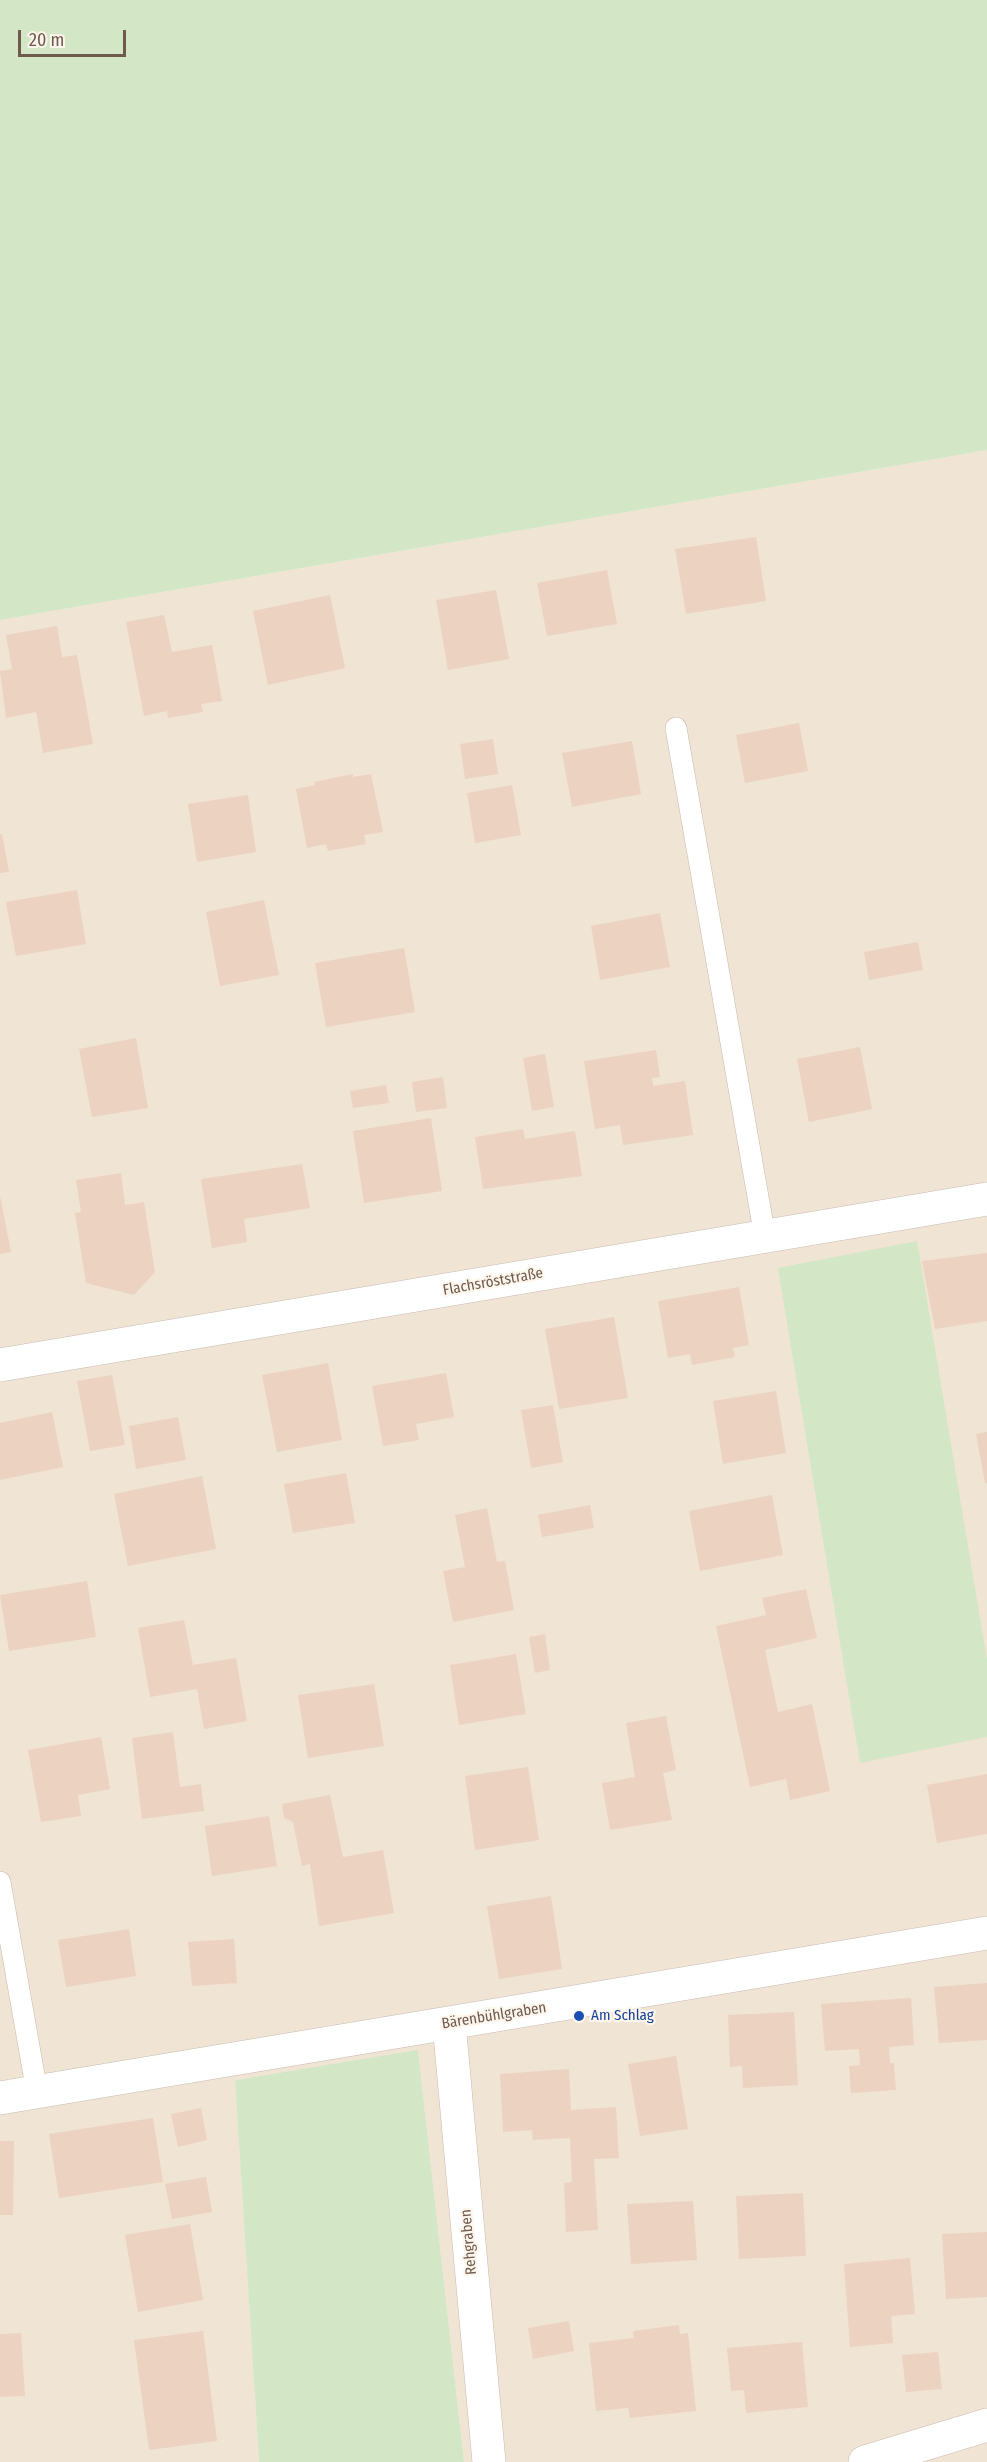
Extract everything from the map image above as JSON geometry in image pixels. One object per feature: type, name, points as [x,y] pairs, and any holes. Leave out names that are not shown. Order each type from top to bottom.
[{"type":"street","name":"Flachsröststraße","points":[[0,1365],[987,1200]]},
{"type":"street","name":"Bärenbühlgraben","points":[[0,2098],[987,1933]]},
{"type":"street","name":"Rehgraben","points":[[449,2023],[489,2462]]},
{"type":"street","points":[[865,2462],[987,2425]]},
{"type":"lane","points":[[676,728],[765,1237]]},
{"type":"lane","points":[[0,1882],[37,2092]]},
{"type":"shaded area","points":[[987,450],[987,2462],[464,2462],[418,2051],[235,2080],[259,2462],[0,2462],[0,620]]},
{"type":"green space","points":[[0,0],[987,0],[987,450],[0,620]]},
{"type":"green space","points":[[917,1241],[987,1660],[987,1737],[860,1763],[778,1268]]},
{"type":"green space","points":[[418,2050],[464,2462],[259,2462],[235,2080]]},
{"type":"building","points":[[756,537],[766,601],[686,614],[675,549]]},
{"type":"building","points":[[607,570],[617,624],[547,636],[537,583]]},
{"type":"building","points":[[496,590],[509,659],[448,670],[436,600]]},
{"type":"building","points":[[330,595],[345,668],[268,685],[253,611]]},
{"type":"building","points":[[164,615],[172,652],[212,645],[222,701],[201,704],[203,712],[168,718],[167,711],[144,716],[126,622]]},
{"type":"building","points":[[57,626],[62,657],[77,655],[93,744],[43,753],[36,712],[6,718],[0,671],[12,669],[6,635]]},
{"type":"building","points":[[799,723],[808,771],[745,783],[736,735]]},
{"type":"building","points":[[493,739],[498,774],[465,779],[460,744]]},
{"type":"building","points":[[632,741],[641,794],[572,807],[562,753]]},
{"type":"building","points":[[353,774],[353,777],[371,774],[383,832],[364,835],[366,844],[328,851],[326,844],[307,848],[296,789],[315,785],[314,782]]},
{"type":"building","points":[[512,785],[521,835],[475,843],[467,793]]},
{"type":"building","points":[[248,795],[256,852],[197,862],[188,804]]},
{"type":"building","points":[[0,834],[2,834],[9,872],[0,873]]},
{"type":"building","points":[[77,890],[86,944],[16,956],[6,902]]},
{"type":"building","points":[[264,900],[279,975],[220,986],[206,912]]},
{"type":"building","points":[[660,913],[670,967],[600,980],[591,926]]},
{"type":"building","points":[[918,942],[923,970],[869,980],[864,952]]},
{"type":"building","points":[[404,948],[415,1012],[326,1027],[315,963]]},
{"type":"building","points":[[136,1038],[148,1108],[92,1117],[79,1049]]},
{"type":"building","points":[[860,1047],[872,1109],[809,1122],[797,1059]]},
{"type":"building","points":[[656,1050],[660,1077],[652,1078],[653,1086],[685,1081],[693,1135],[623,1145],[620,1125],[595,1129],[584,1061]]},
{"type":"building","points":[[545,1054],[554,1107],[532,1111],[523,1058]]},
{"type":"building","points":[[443,1077],[447,1108],[416,1112],[412,1082]]},
{"type":"building","points":[[386,1085],[389,1103],[353,1108],[350,1091]]},
{"type":"building","points":[[431,1118],[442,1191],[364,1203],[353,1131]]},
{"type":"building","points":[[523,1129],[525,1139],[575,1131],[582,1176],[483,1189],[475,1137]]},
{"type":"building","points":[[302,1164],[310,1208],[244,1219],[247,1242],[212,1248],[201,1179]]},
{"type":"building","points":[[121,1173],[125,1205],[144,1202],[155,1272],[134,1295],[86,1283],[75,1213],[81,1212],[76,1180]]},
{"type":"building","points":[[0,1196],[11,1252],[0,1254]]},
{"type":"building","points":[[987,1253],[987,1321],[935,1329],[922,1261]]},
{"type":"building","points":[[739,1287],[749,1345],[733,1348],[735,1357],[692,1365],[690,1354],[668,1358],[658,1301]]},
{"type":"building","points":[[614,1317],[628,1398],[559,1409],[545,1329]]},
{"type":"building","points":[[328,1363],[342,1440],[277,1452],[262,1375]]},
{"type":"building","points":[[446,1373],[454,1417],[416,1424],[419,1440],[383,1446],[372,1386]]},
{"type":"building","points":[[112,1375],[125,1445],[90,1451],[77,1381]]},
{"type":"building","points":[[776,1391],[786,1453],[723,1464],[713,1401]]},
{"type":"building","points":[[553,1405],[563,1462],[531,1468],[521,1410]]},
{"type":"building","points":[[52,1412],[63,1467],[0,1480],[0,1423]]},
{"type":"building","points":[[178,1417],[186,1460],[136,1469],[129,1426]]},
{"type":"building","points":[[987,1432],[987,1483],[985,1483],[976,1434]]},
{"type":"building","points":[[346,1473],[355,1523],[293,1533],[284,1484]]},
{"type":"building","points":[[202,1476],[216,1549],[128,1566],[114,1494]]},
{"type":"building","points":[[772,1495],[783,1555],[700,1571],[689,1511]]},
{"type":"building","points":[[590,1505],[594,1528],[542,1537],[538,1515]]},
{"type":"building","points":[[487,1508],[497,1562],[505,1561],[514,1610],[453,1622],[443,1571],[465,1567],[455,1515]]},
{"type":"building","points":[[87,1581],[96,1637],[9,1651],[0,1595]]},
{"type":"building","points":[[806,1589],[817,1638],[765,1650],[778,1712],[812,1704],[830,1791],[790,1800],[786,1779],[750,1787],[716,1626],[766,1615],[762,1598]]},
{"type":"building","points":[[184,1620],[193,1665],[236,1658],[247,1721],[204,1729],[197,1689],[150,1697],[138,1628]]},
{"type":"building","points":[[545,1634],[550,1670],[535,1673],[529,1637]]},
{"type":"building","points":[[516,1654],[526,1714],[459,1725],[450,1665]]},
{"type":"building","points":[[374,1684],[384,1746],[308,1758],[298,1695]]},
{"type":"building","points":[[666,1716],[676,1770],[663,1773],[672,1820],[610,1830],[602,1783],[635,1777],[626,1723]]},
{"type":"building","points":[[173,1732],[180,1787],[201,1784],[204,1811],[142,1819],[132,1738]]},
{"type":"building","points":[[101,1737],[110,1789],[78,1795],[81,1816],[41,1822],[28,1750]]},
{"type":"building","points":[[528,1767],[539,1840],[475,1850],[465,1776]]},
{"type":"building","points":[[987,1774],[987,1834],[937,1843],[927,1785]]},
{"type":"building","points":[[330,1795],[343,1857],[383,1850],[394,1913],[319,1926],[310,1864],[302,1866],[293,1822],[284,1818],[282,1804]]},
{"type":"building","points":[[269,1816],[277,1866],[212,1876],[205,1826]]},
{"type":"building","points":[[551,1896],[562,1969],[499,1979],[487,1906]]},
{"type":"building","points":[[129,1929],[136,1976],[66,1987],[58,1940]]},
{"type":"building","points":[[234,1939],[237,1983],[192,1986],[188,1942]]},
{"type":"building","points":[[987,1983],[987,2040],[939,2043],[934,1987]]},
{"type":"building","points":[[911,1998],[914,2045],[889,2047],[890,2063],[894,2063],[896,2090],[851,2093],[849,2066],[860,2065],[859,2049],[825,2051],[821,2004]]},
{"type":"building","points":[[794,2012],[798,2085],[743,2088],[742,2066],[730,2067],[728,2015]]},
{"type":"building","points":[[676,2056],[688,2129],[640,2136],[628,2064]]},
{"type":"building","points":[[569,2069],[571,2110],[616,2107],[619,2158],[594,2159],[598,2230],[566,2232],[564,2183],[572,2182],[570,2138],[533,2140],[532,2130],[503,2132],[500,2074]]},
{"type":"building","points":[[201,2108],[207,2140],[178,2147],[171,2114]]},
{"type":"building","points":[[153,2118],[163,2182],[59,2198],[49,2134]]},
{"type":"building","points":[[0,2141],[14,2141],[13,2215],[0,2215]]},
{"type":"building","points":[[206,2177],[212,2212],[172,2219],[165,2184]]},
{"type":"building","points":[[803,2193],[806,2256],[739,2259],[736,2196]]},
{"type":"building","points":[[693,2201],[697,2260],[631,2264],[627,2204]]},
{"type":"building","points":[[190,2224],[203,2300],[138,2312],[125,2235]]},
{"type":"building","points":[[987,2232],[987,2297],[946,2299],[942,2234]]},
{"type":"building","points":[[910,2258],[915,2314],[891,2316],[893,2343],[850,2347],[844,2264]]},
{"type":"building","points":[[569,2321],[574,2351],[533,2359],[528,2328]]},
{"type":"building","points":[[679,2325],[680,2334],[688,2333],[696,2411],[630,2418],[628,2408],[596,2411],[589,2343],[634,2338],[633,2331]]},
{"type":"building","points":[[203,2331],[217,2441],[149,2450],[134,2340]]},
{"type":"building","points":[[21,2333],[25,2396],[0,2397],[0,2334]]},
{"type":"building","points":[[802,2342],[808,2407],[746,2413],[744,2390],[731,2391],[727,2348]]},
{"type":"building","points":[[938,2352],[942,2389],[906,2392],[902,2355]]},
{"type":"place","name":"Am Schlag","points":[[579,2016]]}]
